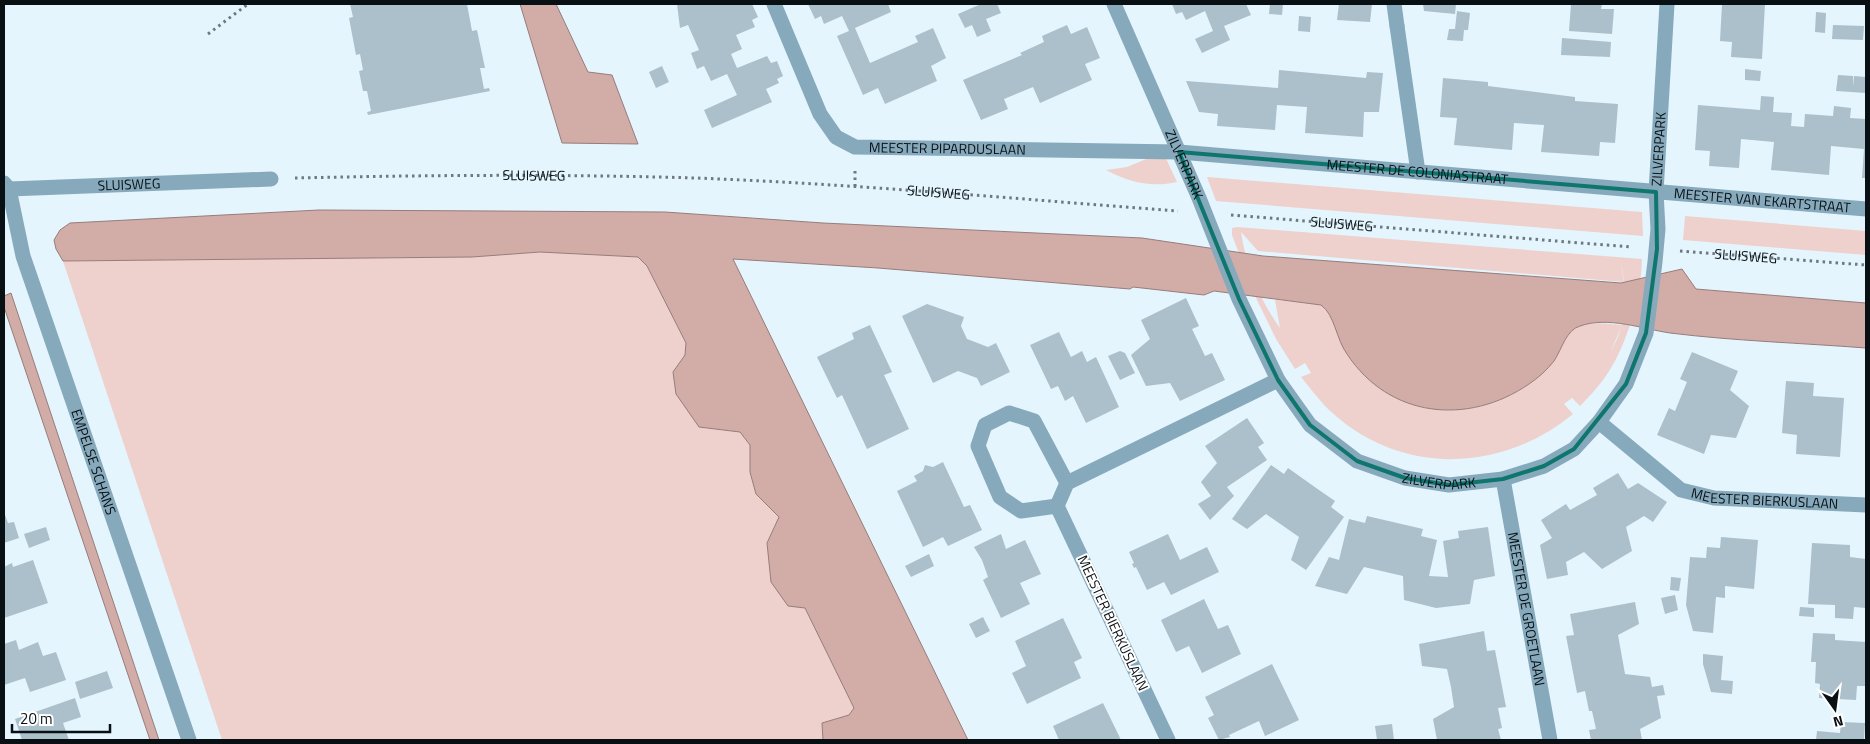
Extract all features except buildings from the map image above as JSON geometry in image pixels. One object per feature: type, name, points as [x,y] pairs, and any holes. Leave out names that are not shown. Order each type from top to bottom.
[{"type":"street","name":"MEESTER PIPARDUSLAAN","points":[[774,4],[820,114],[836,137],[855,148],[1179,152]]},
{"type":"street","name":"ZILVERPARK","points":[[1114,4],[1205,213],[1239,299],[1278,380],[1310,426],[1357,461],[1405,478],[1449,485],[1503,479],[1544,466],[1574,449],[1599,422],[1626,384],[1646,333],[1656,255],[1656,192],[1667,4]]},
{"type":"street","points":[[1394,4],[1418,172]]},
{"type":"street","name":"MEESTER DE COLONIASTRAAT","points":[[1179,152],[1656,192]]},
{"type":"street","name":"SLUISWEG","points":[[6,186],[271,179]]},
{"type":"street","name":"EMPELSE SCHANS","points":[[6,186],[24,256],[189,740]]},
{"type":"street","name":"MEESTER VAN EKARTSTRAAT","points":[[1656,192],[1866,209]]},
{"type":"street","points":[[1067,483],[1034,421],[1009,413],[985,425],[978,446],[1000,496],[1021,511],[1057,506],[1067,483],[1278,380]]},
{"type":"street","name":"MEESTER BIERKUSLAAN","points":[[1599,422],[1681,490],[1714,498],[1866,505]]},
{"type":"street","name":"MEESTER DE GROETLAAN","points":[[1503,479],[1550,740]]},
{"type":"street","name":"MEESTER BIERKUSLAAN","points":[[1057,506],[1168,740]]},
{"type":"path","points":[[208,34],[248,4]]},
{"type":"path","name":"SLUISWEG","points":[[271,179],[416,175],[697,178],[1007,197],[1205,213],[1656,255],[1866,265]]},
{"type":"highlighted area","points":[[1179,152],[1656,192],[1657,249],[1646,333],[1626,384],[1574,449],[1544,466],[1503,479],[1449,485],[1405,478],[1357,461],[1310,425],[1278,380],[1239,299]]},
{"type":"shaded area","points":[[520,4],[556,4],[588,72],[612,75],[638,144],[562,143]]},
{"type":"shaded area","points":[[1163,152],[1177,182],[1167,184],[1140,183],[1106,170],[1127,167]]},
{"type":"shaded area","points":[[1207,177],[1642,212],[1643,236],[1216,201]]},
{"type":"shaded area","points":[[319,210],[665,212],[823,223],[1142,238],[1263,256],[1621,283],[1682,269],[1696,289],[1866,303],[1866,348],[1719,338],[1670,333],[1625,324],[1591,323],[1571,331],[1554,361],[1545,371],[1529,384],[1505,397],[1481,406],[1456,410],[1431,409],[1407,403],[1385,392],[1364,375],[1343,348],[1326,309],[1321,305],[1214,291],[1204,295],[1133,287],[1130,289],[878,268],[733,259],[968,740],[823,740],[822,723],[849,715],[854,708],[805,608],[788,606],[771,582],[767,543],[779,517],[756,494],[750,472],[750,445],[740,432],[699,427],[676,394],[673,372],[685,355],[686,343],[647,266],[638,257],[540,252],[472,257],[63,261],[56,249],[54,240],[60,230],[70,223]]},
{"type":"shaded area","points":[[1685,216],[1866,231],[1866,255],[1683,240]]},
{"type":"shaded area","points":[[1237,227],[1642,259],[1641,274],[1631,322],[1619,354],[1603,380],[1580,406],[1572,398],[1564,404],[1573,414],[1544,434],[1513,448],[1480,457],[1448,459],[1415,455],[1383,445],[1353,429],[1325,406],[1301,377],[1311,373],[1305,363],[1295,369],[1276,339],[1257,300],[1232,235],[1232,228]],"holes":[[[1241,232],[1258,251],[1624,282],[1621,263],[1625,286],[1625,308],[1622,325],[1601,323],[1575,328],[1567,336],[1553,361],[1543,372],[1518,391],[1503,398],[1488,404],[1457,410],[1442,410],[1415,405],[1389,393],[1366,376],[1347,354],[1329,313],[1321,305],[1304,301],[1275,300],[1280,328],[1266,306],[1255,283],[1246,258]]]},
{"type":"shaded area","points":[[540,252],[638,257],[647,266],[686,343],[685,355],[673,372],[699,427],[740,432],[750,445],[750,472],[756,494],[779,517],[767,544],[805,608],[854,708],[849,715],[822,723],[823,740],[222,740],[63,261],[472,257]]},
{"type":"shaded area","points":[[11,293],[159,740],[150,740],[4,307],[4,296]]}]
